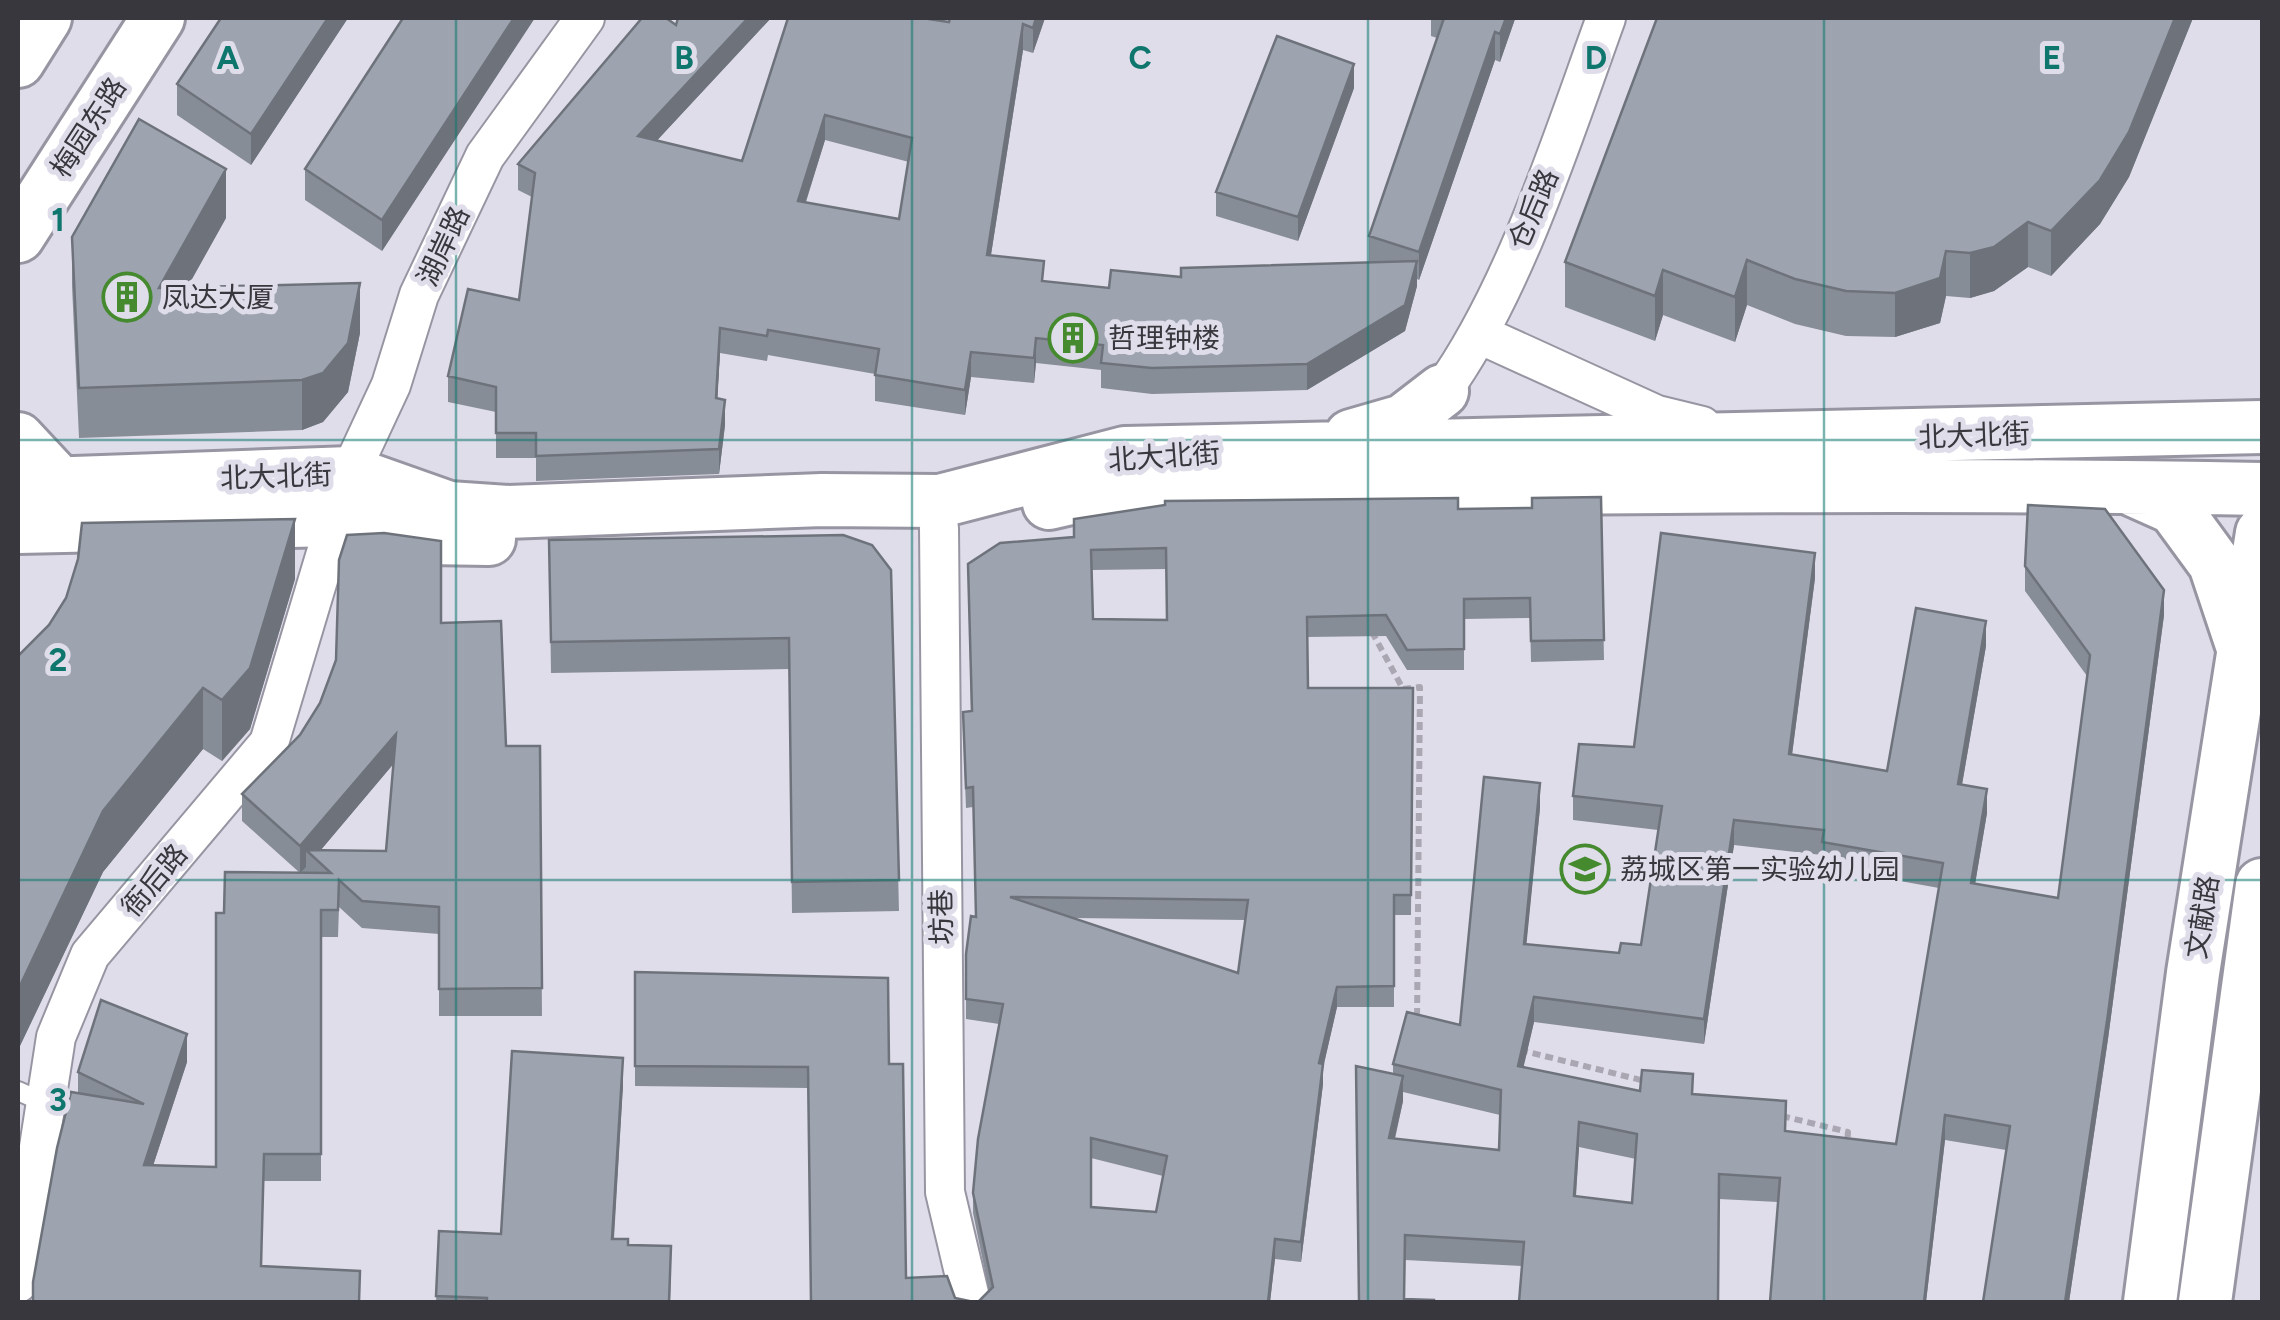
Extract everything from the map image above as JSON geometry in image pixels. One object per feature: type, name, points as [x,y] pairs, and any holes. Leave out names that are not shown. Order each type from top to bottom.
[{"type":"main road","points":[[18,61],[46,18]]},
{"type":"main road","name":"梅园东路","points":[[18,236],[158,18]]},
{"type":"main road","points":[[1291,450],[1402,421],[1442,391]]},
{"type":"main road","name":"北大北街","points":[[39,485],[343,496],[507,512],[822,500],[940,502],[1125,453],[2262,427]]},
{"type":"main road","points":[[18,439],[39,485]]},
{"type":"main road","name":"北大北街","points":[[18,527],[343,496],[427,538],[495,540],[938,528],[1097,492],[1912,482],[2262,489]]},
{"type":"main road","points":[[2126,486],[2174,508],[2214,564],[2244,651]]},
{"type":"main road","name":"文献路","points":[[2150,1302],[2193,973],[2262,533]]},
{"type":"main road","name":"文献路","points":[[2204,1302],[2262,885]]},
{"type":"street","name":"湖岸路","points":[[343,496],[391,384],[419,295],[485,156],[585,18]]},
{"type":"street","name":"仓后路","points":[[1442,391],[1479,334],[1556,156],[1606,18]]},
{"type":"street","points":[[1479,334],[1657,415],[1753,439]]},
{"type":"street","name":"衙后路","points":[[18,1283],[32,1097],[56,1037],[90,955],[269,743],[343,496]]},
{"type":"street","name":"坊巷","points":[[938,528],[945,1192],[970,1302]]},
{"type":"path","points":[[1372,620],[1372,639],[1403,688],[1420,688],[1416,1024],[1435,1028]]},
{"type":"path","points":[[1510,1047],[1660,1085]]},
{"type":"path","points":[[1773,1113],[1848,1132],[1846,1151]]},
{"type":"building","points":[[221,18],[328,18],[251,134],[177,84]]},
{"type":"building","points":[[403,18],[514,18],[382,220],[305,169]]},
{"type":"building","points":[[642,18],[666,18],[676,25],[678,18],[748,18],[638,136],[742,161],[788,18],[922,18],[949,22],[950,18],[1036,18],[1033,28],[1023,24],[987,255],[1044,261],[1042,281],[1109,288],[1111,270],[1181,277],[1181,268],[1417,261],[1405,305],[1307,364],[1152,368],[1101,363],[1103,345],[1036,338],[1034,358],[971,352],[965,390],[875,375],[879,349],[768,330],[767,336],[720,328],[716,398],[725,400],[719,449],[536,456],[536,433],[496,433],[496,387],[448,376],[468,289],[519,300],[535,173],[518,164]],"holes":[[[825,115],[912,138],[899,219],[798,201]]]},
{"type":"building","points":[[1444,18],[1506,18],[1500,34],[1495,32],[1419,252],[1369,236]]},
{"type":"building","points":[[1657,18],[2175,18],[2129,132],[2100,180],[2051,231],[2028,222],[1994,247],[1970,253],[1946,251],[1940,278],[1895,293],[1846,291],[1795,279],[1747,260],[1735,297],[1663,270],[1655,296],[1565,262]]},
{"type":"building","points":[[1277,36],[1354,64],[1298,217],[1216,192]]},
{"type":"building","points":[[139,119],[226,169],[159,288],[360,283],[348,343],[323,373],[302,380],[79,388],[72,237]]},
{"type":"building","points":[[1601,497],[1604,640],[1531,641],[1530,598],[1464,599],[1464,649],[1407,650],[1386,615],[1307,617],[1308,688],[1413,688],[1411,895],[1394,895],[1394,986],[1337,987],[1319,1063],[1323,1064],[1301,1242],[1275,1239],[1268,1302],[978,1302],[993,1287],[973,1193],[978,1139],[1003,1004],[966,999],[966,954],[971,916],[976,917],[973,787],[966,788],[963,712],[972,711],[968,564],[1000,543],[1074,537],[1074,519],[1165,505],[1165,501],[1458,498],[1458,509],[1532,508],[1532,498]],"holes":[[[1166,548],[1167,620],[1093,619],[1091,550]],[[1010,897],[1248,900],[1238,973]],[[1091,1138],[1167,1156],[1156,1212],[1091,1207]]]},
{"type":"building","points":[[2028,505],[2105,509],[2164,590],[2065,1302],[1983,1302],[2010,1126],[1945,1115],[1924,1302],[1770,1302],[1780,1178],[1719,1174],[1718,1302],[1519,1302],[1524,1242],[1405,1235],[1404,1299],[1434,1302],[1359,1302],[1356,1066],[1403,1076],[1389,1138],[1499,1150],[1501,1090],[1393,1064],[1407,1012],[1460,1025],[1484,777],[1540,783],[1524,944],[1619,953],[1621,943],[1641,945],[1662,806],[1573,796],[1579,744],[1634,747],[1661,533],[1815,553],[1789,754],[1887,771],[1916,608],[1986,621],[1958,784],[1987,789],[1971,883],[2058,898],[2090,655],[2025,566]],"holes":[[[1734,820],[1824,830],[1822,842],[1943,863],[1896,1144],[1785,1131],[1786,1101],[1692,1094],[1693,1074],[1642,1070],[1640,1091],[1518,1066],[1534,997],[1704,1019]],[[1579,1122],[1637,1134],[1632,1203],[1574,1196]]]},
{"type":"building","points":[[295,519],[250,668],[222,700],[203,688],[103,811],[18,990],[18,656],[49,625],[66,598],[78,559],[82,523]]},
{"type":"building","points":[[384,533],[441,541],[441,623],[501,621],[506,746],[540,746],[542,988],[439,989],[439,907],[362,901],[339,880],[338,910],[321,910],[321,1154],[264,1154],[261,1266],[360,1271],[359,1302],[33,1302],[33,1282],[57,1148],[71,1092],[144,1104],[78,1072],[101,1000],[187,1034],[144,1165],[216,1167],[216,913],[224,913],[225,872],[331,873],[306,850],[386,851],[396,734],[300,846],[242,794],[300,735],[320,703],[336,660],[339,560],[347,535]]},
{"type":"building","points":[[843,535],[872,545],[891,570],[899,880],[792,882],[789,638],[551,642],[549,540]]},
{"type":"building","points":[[635,972],[888,978],[889,1064],[903,1064],[906,1278],[947,1276],[955,1298],[974,1302],[811,1302],[808,1067],[635,1066]]},
{"type":"building","points":[[512,1051],[623,1058],[612,1239],[628,1239],[628,1245],[671,1246],[669,1302],[487,1302],[487,1298],[436,1296],[439,1231],[501,1234]]},
{"type":"place","name":"凤达大厦","points":[[127,297]]},
{"type":"place","name":"哲理钟楼","points":[[1073,338]]},
{"type":"place","name":"荔城区第一实验幼儿园","points":[[1585,869]]}]
